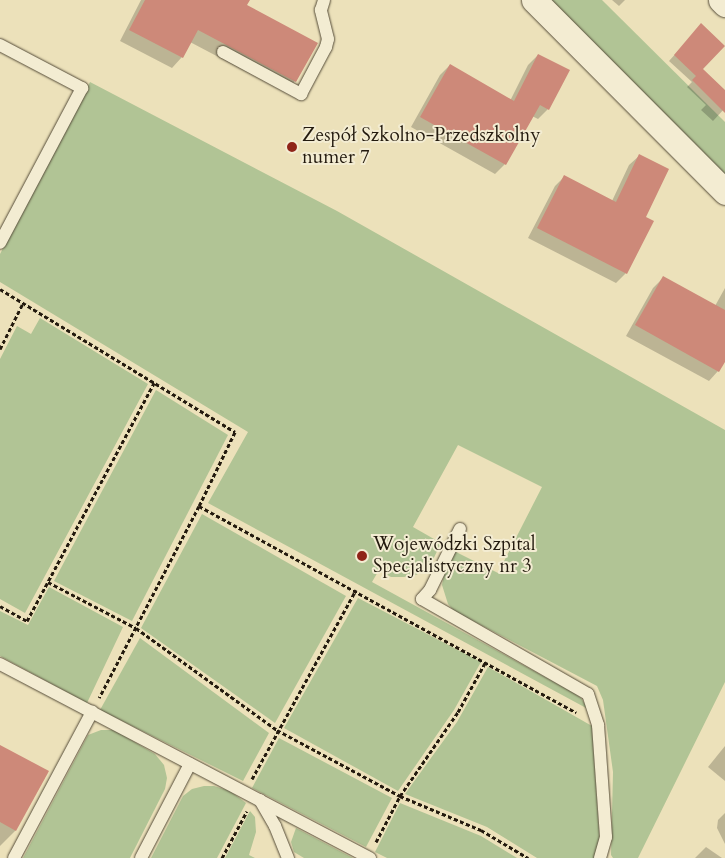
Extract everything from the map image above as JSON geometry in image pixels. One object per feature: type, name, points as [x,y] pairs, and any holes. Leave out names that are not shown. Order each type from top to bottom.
[{"type":"street","points":[[534,0],[725,192]]},
{"type":"street","points":[[721,0],[725,4]]},
{"type":"lane","points":[[223,52],[301,94],[326,47],[328,39],[321,10],[324,0]]},
{"type":"lane","points":[[0,45],[82,88],[0,243]]},
{"type":"lane","points":[[460,529],[430,590],[422,599],[588,694],[598,725],[606,837],[600,858]]},
{"type":"lane","points":[[0,664],[369,857]]},
{"type":"lane","points":[[14,858],[92,712]]},
{"type":"lane","points":[[141,858],[190,764]]},
{"type":"lane","points":[[253,797],[275,826],[288,858]]},
{"type":"path","points":[[0,289],[235,432],[200,506],[92,712]]},
{"type":"path","points":[[0,349],[24,303]]},
{"type":"path","points":[[0,606],[28,621],[154,383]]},
{"type":"path","points":[[200,506],[486,661],[598,725]]},
{"type":"path","points":[[48,582],[136,628],[277,730],[400,796],[481,830],[528,858]]},
{"type":"path","points":[[222,858],[253,797],[277,730],[356,590]]},
{"type":"path","points":[[369,857],[400,796],[458,712],[486,661]]},
{"type":"green space","points":[[547,0],[602,0],[725,122],[725,180]]},
{"type":"green space","points":[[90,82],[337,211],[725,430],[725,682],[638,858],[613,858],[611,855],[613,772],[603,700],[597,686],[454,611],[448,604],[442,585],[445,569],[454,551],[498,573],[542,487],[458,445],[413,527],[441,543],[429,568],[416,575],[404,577],[391,577],[379,570],[372,582],[574,693],[581,698],[588,709],[208,503],[248,432],[0,282],[0,254]]},
{"type":"green space","points":[[40,318],[148,384],[25,613],[0,599],[0,359],[17,326],[31,334]]},
{"type":"green space","points":[[156,390],[228,435],[132,621],[54,581]]},
{"type":"green space","points":[[202,514],[346,596],[275,723],[141,628]]},
{"type":"green space","points":[[49,587],[123,627],[87,703],[0,656],[0,611],[28,625]]},
{"type":"green space","points":[[358,598],[481,662],[454,710],[398,791],[284,728]]},
{"type":"green space","points":[[140,638],[269,733],[243,781],[100,710]]},
{"type":"green space","points":[[488,667],[592,726],[601,858],[537,858],[487,827],[405,794],[457,722]]},
{"type":"green space","points":[[101,730],[114,730],[155,754],[164,765],[167,778],[165,789],[130,858],[23,858],[88,735]]},
{"type":"green space","points":[[279,738],[392,798],[366,847],[252,788]]},
{"type":"green space","points":[[214,786],[230,791],[246,803],[217,858],[151,858],[183,796],[192,789]]},
{"type":"green space","points":[[400,803],[481,836],[517,858],[387,858],[375,852]]},
{"type":"green space","points":[[250,811],[255,817],[256,832],[249,855],[255,858],[225,858]]},
{"type":"green space","points":[[296,828],[353,858],[304,858],[294,852],[291,842]]},
{"type":"building","points":[[145,0],[250,0],[247,5],[318,43],[296,82],[198,30],[183,58],[129,30]]},
{"type":"building","points":[[701,23],[725,46],[703,69],[725,90],[725,113],[692,80],[696,76],[674,55]]},
{"type":"building","points":[[538,54],[570,70],[549,110],[540,105],[506,165],[420,117],[450,64],[514,101]]},
{"type":"building","points":[[639,154],[669,169],[646,217],[654,221],[627,274],[537,228],[564,175],[616,202]]},
{"type":"building","points":[[663,276],[725,310],[725,362],[719,372],[635,325]]},
{"type":"building","points":[[0,745],[49,771],[16,831],[0,822]]},
{"type":"place","name":"Zespół Szkolno-Przedszkolny numer 7","points":[[292,147]]},
{"type":"place","name":"Wojewódzki Szpital Specjalistyczny nr 3","points":[[362,556]]}]
